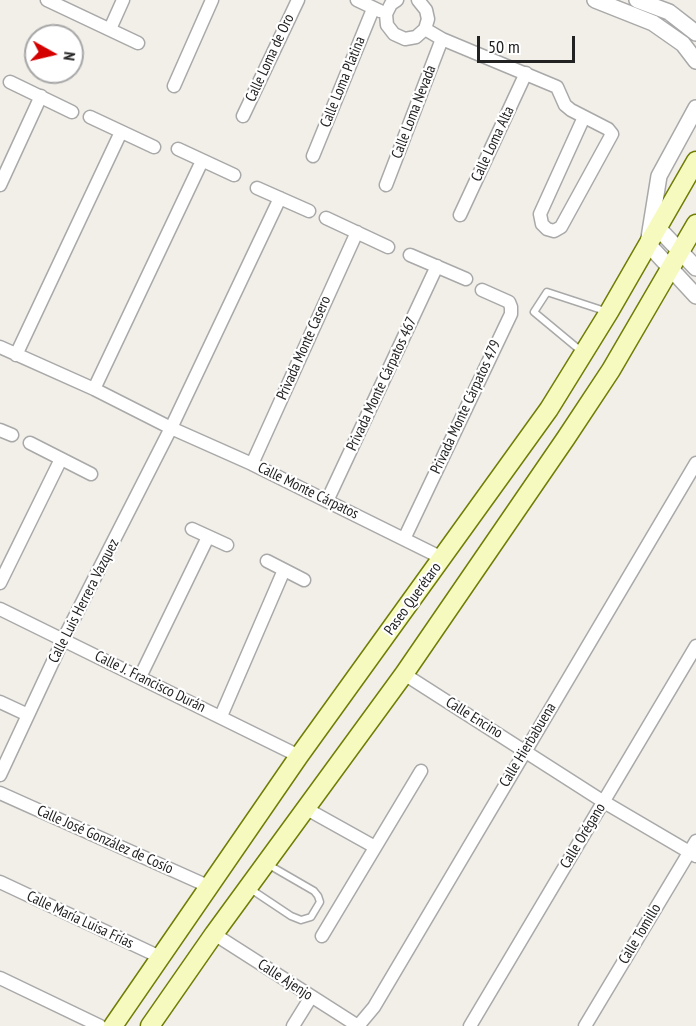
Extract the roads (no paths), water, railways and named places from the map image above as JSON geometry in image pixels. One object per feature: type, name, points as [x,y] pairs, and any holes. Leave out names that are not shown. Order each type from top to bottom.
[{"type":"main road","name":"Paseo Querétaro","points":[[113,1026],[299,756],[549,409],[609,312],[696,161]]},
{"type":"main road","points":[[130,1001],[152,1023],[214,934],[404,674],[611,370],[671,269],[691,260],[696,224]]},
{"type":"street","points":[[110,29],[123,0]]},
{"type":"street","points":[[174,86],[212,0]]},
{"type":"street","name":"Calle Loma de Oro","points":[[243,116],[298,0]]},
{"type":"street","points":[[357,0],[386,14]]},
{"type":"street","points":[[397,0],[391,4],[386,14],[387,25],[394,34],[405,39],[416,37],[425,28],[428,19],[426,10],[420,1]]},
{"type":"street","points":[[595,0],[653,23],[682,44],[696,62]]},
{"type":"street","points":[[637,0],[669,12],[696,33]]},
{"type":"street","points":[[50,1],[138,43]]},
{"type":"street","name":"Calle Loma Platina","points":[[313,156],[374,9]]},
{"type":"street","points":[[425,28],[442,39],[557,87],[565,105],[571,111],[584,117],[608,129],[612,134],[561,228],[554,231],[547,229],[542,224],[540,214],[584,117]]},
{"type":"street","name":"Calle Loma Nevada","points":[[386,185],[442,39]]},
{"type":"street","name":"Calle Loma Alta","points":[[460,215],[526,73]]},
{"type":"street","points":[[10,82],[72,112]]},
{"type":"street","points":[[0,185],[41,96]]},
{"type":"street","points":[[696,108],[659,176],[648,244],[696,296]]},
{"type":"street","points":[[90,117],[153,147]]},
{"type":"street","points":[[16,355],[121,132]]},
{"type":"street","points":[[178,149],[234,175]]},
{"type":"street","points":[[94,389],[202,161]]},
{"type":"street","points":[[257,188],[309,211]]},
{"type":"street","points":[[171,428],[280,198]]},
{"type":"street","points":[[326,218],[388,247]]},
{"type":"street","points":[[658,228],[691,260]]},
{"type":"street","name":"Privada Monte Casero","points":[[252,464],[357,232]]},
{"type":"street","points":[[410,255],[466,279]]},
{"type":"street","name":"Privada Monte Cárpatos 467","points":[[327,501],[437,266]]},
{"type":"street","name":"Privada Monte Cárpatos 479","points":[[404,539],[511,314],[512,307],[509,302],[482,290]]},
{"type":"street","name":"Calle Monte Cárpatos","points":[[0,347],[252,464],[442,558]]},
{"type":"street","name":"Calle Luis Herrera Vazquez","points":[[0,775],[63,640],[171,428]]},
{"type":"street","points":[[0,430],[12,435]]},
{"type":"street","points":[[30,443],[91,474]]},
{"type":"street","points":[[0,583],[61,459]]},
{"type":"street","name":"Calle Hierbabuena","points":[[358,1026],[374,1007],[696,464]]},
{"type":"street","points":[[192,529],[227,545]]},
{"type":"street","points":[[140,677],[208,537]]},
{"type":"street","points":[[267,561],[304,580]]},
{"type":"street","points":[[221,716],[284,570]]},
{"type":"street","name":"Calle J. Francisco Durán","points":[[0,609],[299,756]]},
{"type":"street","name":"Calle Orégano","points":[[471,1026],[696,646]]},
{"type":"street","name":"Calle Encino","points":[[404,674],[604,802],[692,855]]},
{"type":"street","points":[[0,702],[28,715]]},
{"type":"street","points":[[322,936],[421,771]]},
{"type":"street","name":"Calle José González de Cosío","points":[[0,793],[210,887]]},
{"type":"street","points":[[305,808],[375,847]]},
{"type":"street","name":"Calle Tomillo","points":[[585,1026],[692,855],[696,841]]},
{"type":"street","name":"Calle María Luisa Frías","points":[[0,882],[160,957]]},
{"type":"street","name":"Calle Ajenjo","points":[[214,934],[358,1026]]},
{"type":"street","points":[[0,978],[100,1026]]},
{"type":"street","points":[[293,1026],[311,997]]},
{"type":"lane","points":[[583,353],[534,312],[547,292],[609,312]]},
{"type":"lane","points":[[248,888],[291,916],[301,920],[311,917],[320,902],[314,891],[266,863]]}]
